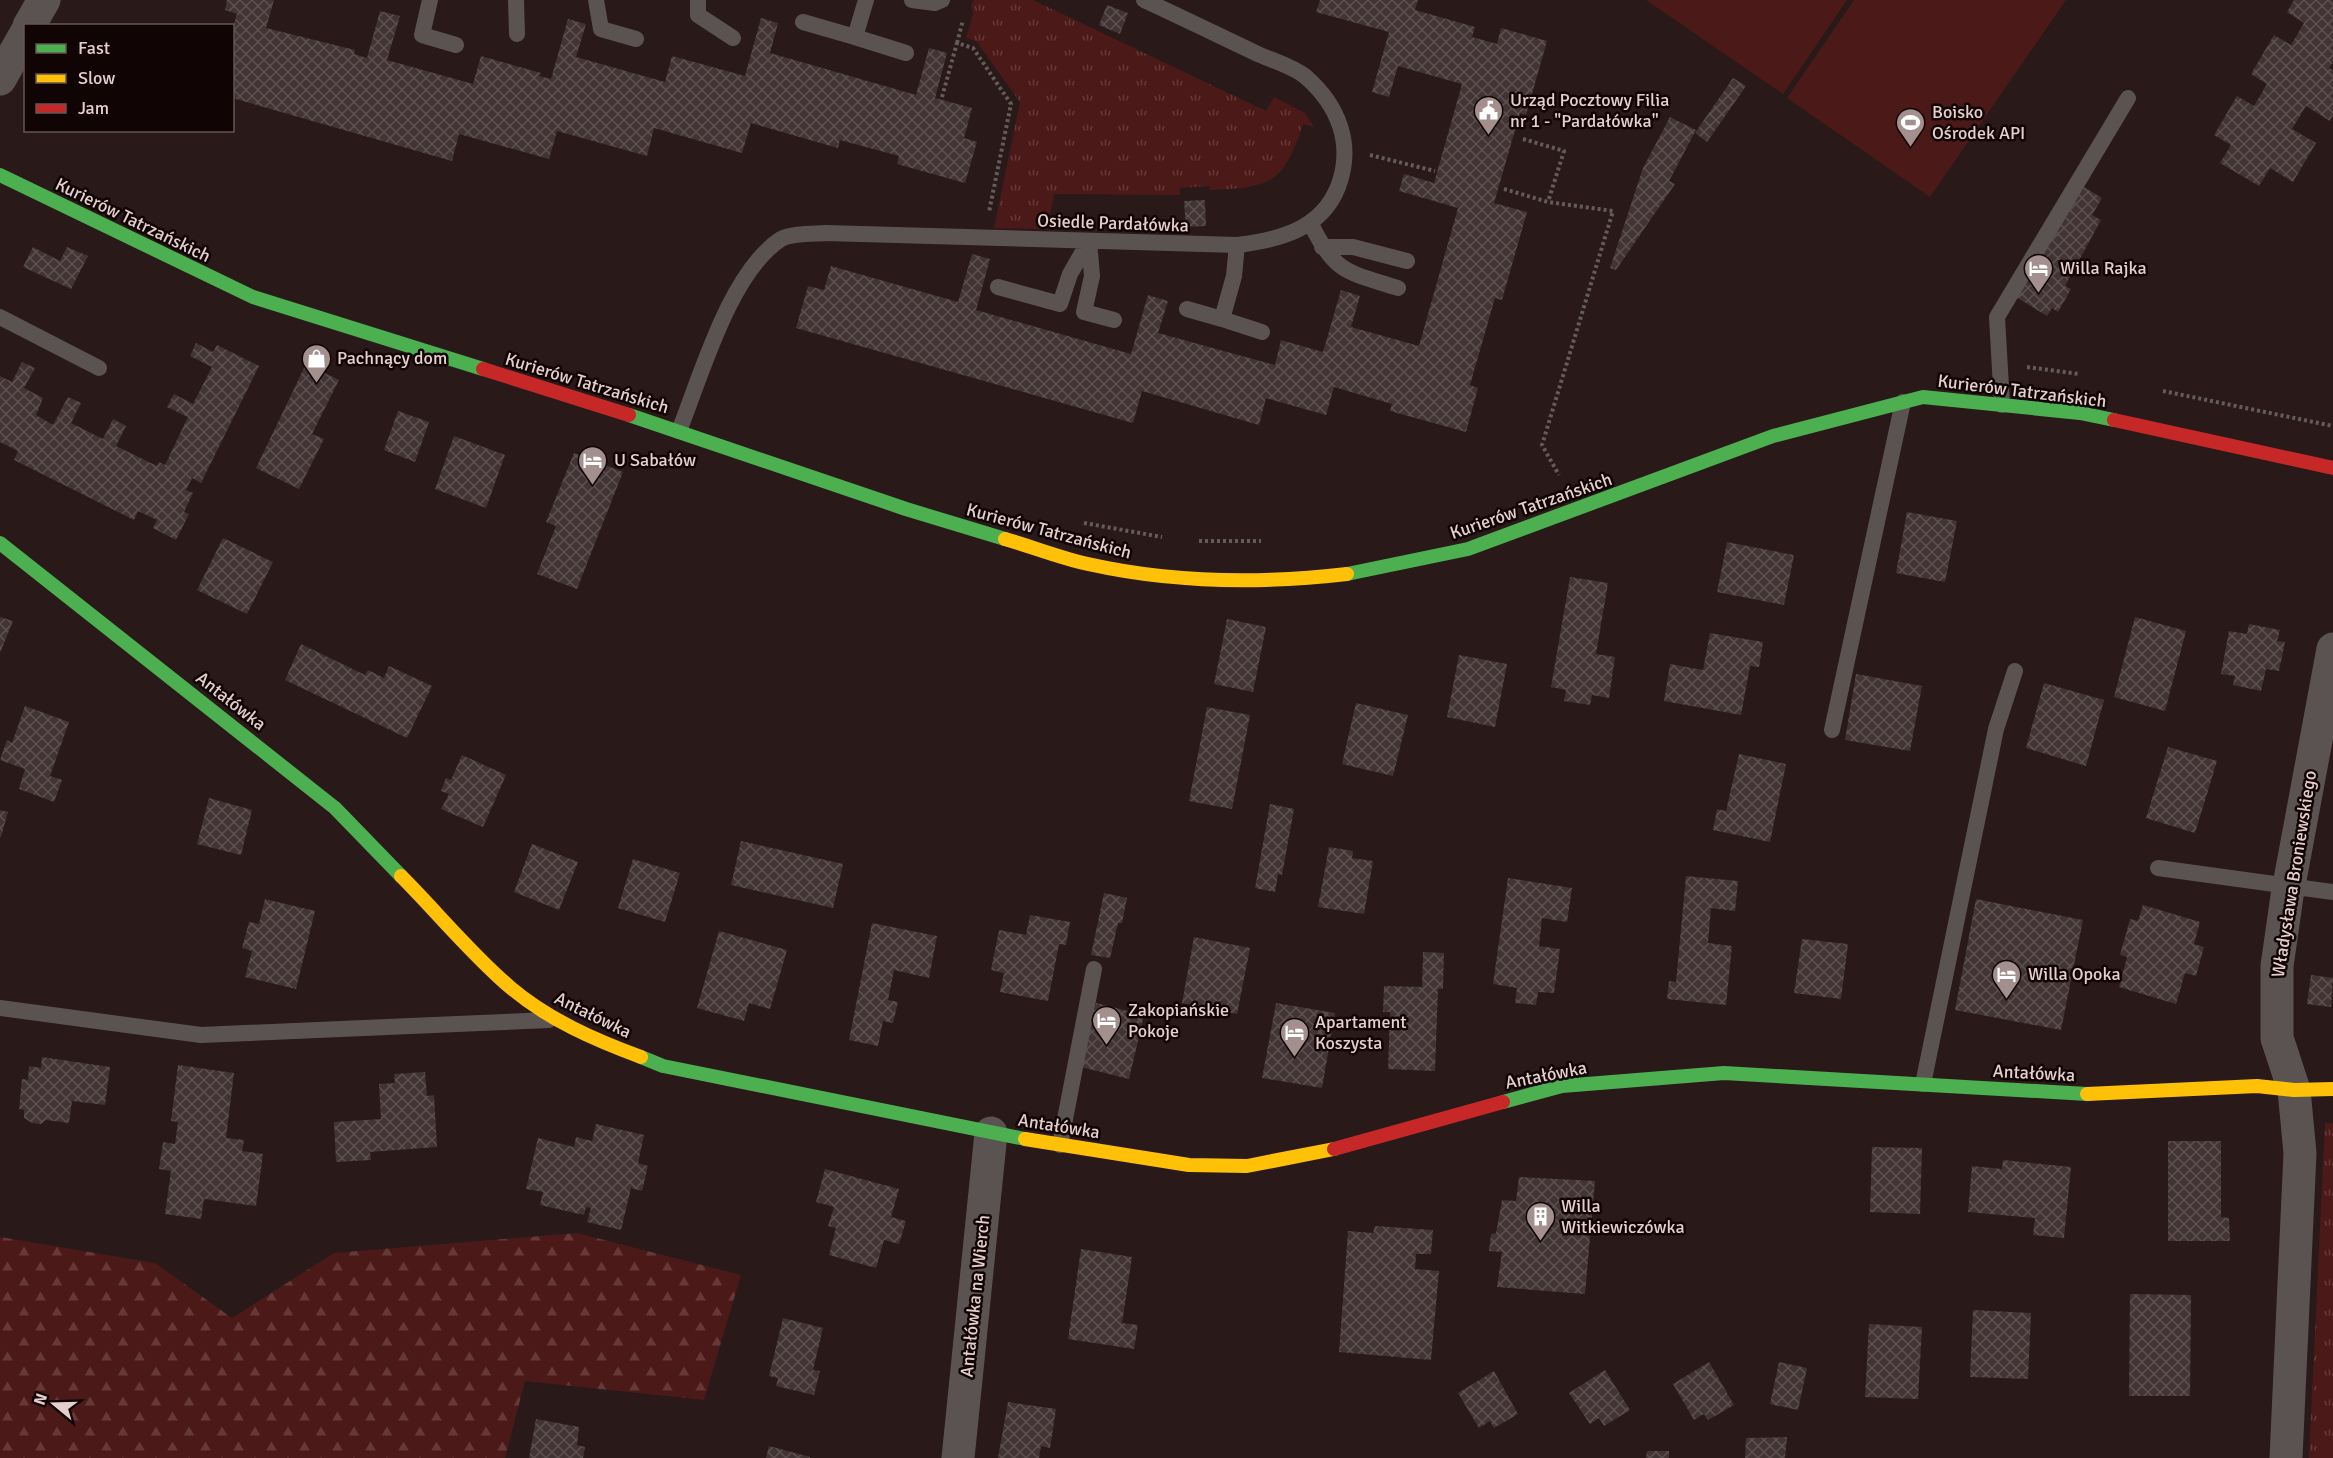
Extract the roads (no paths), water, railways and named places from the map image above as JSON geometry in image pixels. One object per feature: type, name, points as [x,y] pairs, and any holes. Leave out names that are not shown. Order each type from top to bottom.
[{"type":"street","points":[[31,24],[44,0]]},
{"type":"street","points":[[0,79],[24,37]]},
{"type":"street","name":"Kurierów Tatrzańskich","points":[[0,176],[253,297],[679,430],[906,509],[1087,564],[1150,575],[1220,581],[1255,581],[1368,571],[1478,547],[1773,436],[1923,398],[2080,412],[2333,468]]},
{"type":"street","name":"Antałówka","points":[[0,543],[335,808],[511,988],[555,1020],[597,1041],[663,1066],[1060,1145],[1189,1165],[1247,1166],[1325,1152],[1562,1086],[1724,1073],[2096,1095],[2257,1086],[2294,1090],[2333,1089]]},
{"type":"street","name":"Władysława Broniewskiego","points":[[2286,1458],[2299,1177],[2294,1090],[2277,1038],[2277,966],[2333,649]]},
{"type":"street","name":"Antałówka na Wierch","points":[[958,1458],[991,1133]]},
{"type":"lane","points":[[430,0],[422,35],[456,45]]},
{"type":"lane","points":[[516,0],[517,34]]},
{"type":"lane","points":[[596,0],[601,29],[636,39]]},
{"type":"lane","points":[[698,0],[698,15],[733,39]]},
{"type":"lane","points":[[855,37],[866,0]]},
{"type":"lane","points":[[912,0],[935,3],[942,0]]},
{"type":"lane","name":"Osiedle Pardałówka","points":[[679,430],[719,329],[746,276],[765,253],[784,238],[826,232],[984,239],[1237,245],[1266,242],[1311,224],[1332,201],[1344,168],[1346,149],[1344,133],[1325,99],[1304,76],[1144,0]]},
{"type":"lane","points":[[803,22],[906,53]]},
{"type":"lane","points":[[2002,405],[1996,317],[2128,98]]},
{"type":"lane","points":[[1311,224],[1322,247],[1345,271],[1398,288]]},
{"type":"lane","points":[[998,287],[1060,304],[1070,274],[1089,241]]},
{"type":"lane","points":[[1089,241],[1092,276],[1084,312],[1114,320]]},
{"type":"lane","points":[[1222,319],[1234,276],[1237,245]]},
{"type":"lane","points":[[1322,247],[1353,247],[1407,261]]},
{"type":"lane","points":[[1187,309],[1262,332]]},
{"type":"lane","points":[[0,317],[99,368]]},
{"type":"lane","points":[[1832,730],[1903,402]]},
{"type":"lane","points":[[1923,1084],[1996,729],[2015,671]]},
{"type":"lane","points":[[2158,868],[2289,888],[2333,892]]},
{"type":"lane","points":[[1060,1145],[1094,969]]},
{"type":"lane","points":[[0,1008],[201,1035],[555,1020]]},
{"type":"place","name":"Urząd Pocztowy Filia nr 1 - \"Pardałówka\"","points":[[1489,136]]},
{"type":"place","name":"Boisko Ośrodek API","points":[[1911,148]]},
{"type":"place","name":"Willa Rajka","points":[[2039,294]]},
{"type":"place","name":"Pachnący dom","points":[[316,384]]},
{"type":"place","name":"U Sabałów","points":[[593,486]]},
{"type":"place","name":"Willa Opoka","points":[[2007,1000]]},
{"type":"place","name":"Zakopiańskie Pokoje","points":[[1107,1046]]},
{"type":"place","name":"Apartament Koszysta","points":[[1294,1058]]},
{"type":"place","name":"Willa Witkiewiczówka","points":[[1540,1242]]}]
